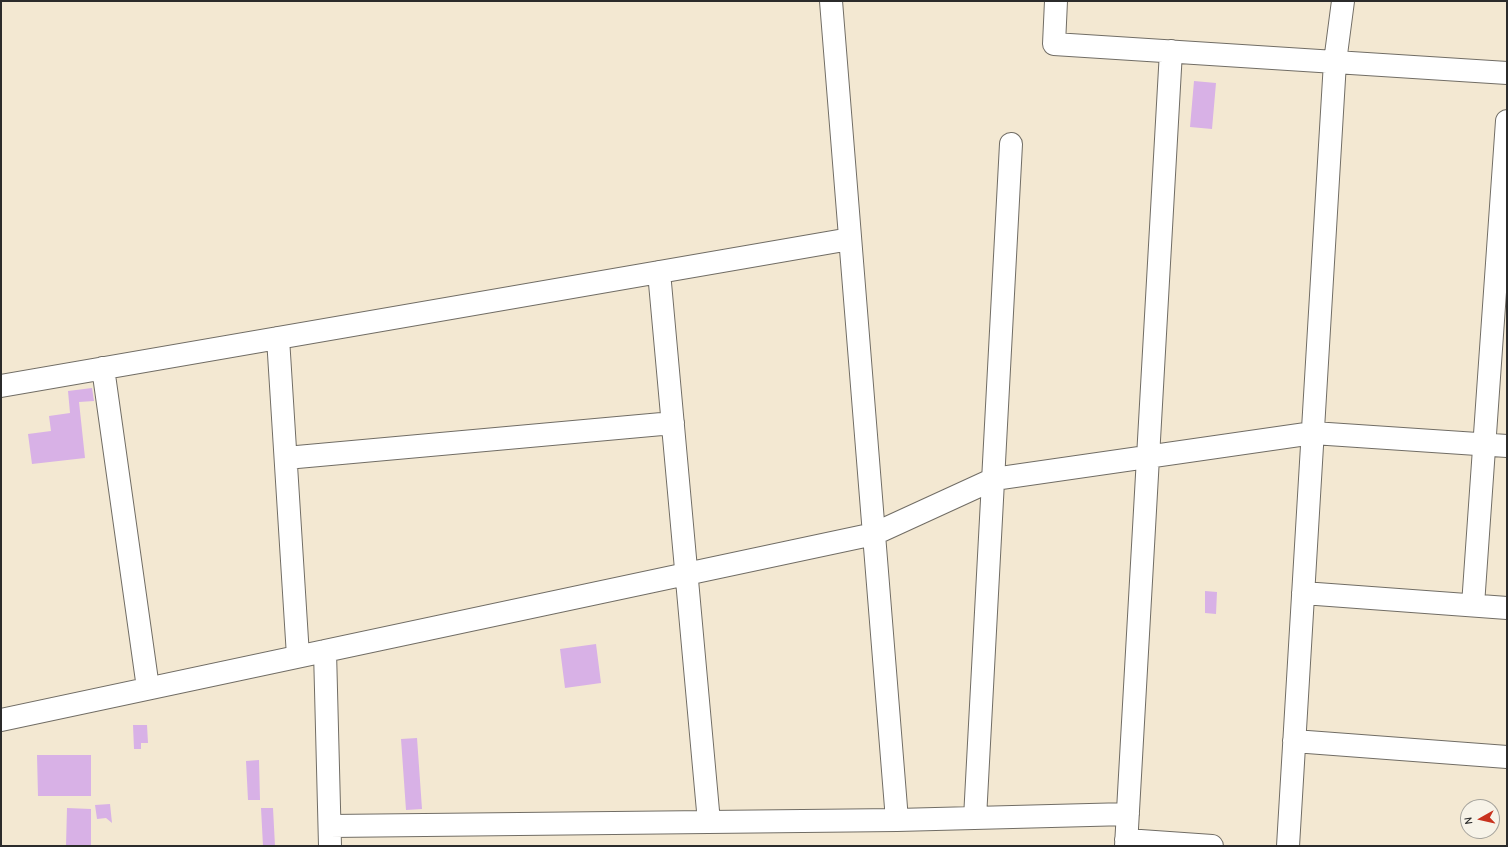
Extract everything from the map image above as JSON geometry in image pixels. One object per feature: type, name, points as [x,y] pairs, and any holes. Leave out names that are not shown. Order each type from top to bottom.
[{"type":"street","points":[[831,1],[897,820]]},
{"type":"street","points":[[1056,1],[1054,44],[1507,73]]},
{"type":"street","points":[[1288,846],[1336,62],[1343,1]]},
{"type":"street","points":[[1170,51],[1126,843],[1212,846]]},
{"type":"street","points":[[1473,605],[1484,445],[1502,253],[1507,121]]},
{"type":"street","points":[[976,818],[1012,144]]},
{"type":"street","points":[[1,386],[850,238]]},
{"type":"street","points":[[659,272],[709,822]]},
{"type":"street","points":[[278,338],[298,656]]},
{"type":"street","points":[[103,368],[148,688]]},
{"type":"street","points":[[286,458],[673,423]]},
{"type":"street","points":[[1,720],[874,534],[994,479],[1313,433],[1507,446]]},
{"type":"street","points":[[1303,593],[1507,608]]},
{"type":"street","points":[[325,651],[330,836],[709,822],[897,820],[1128,814]]},
{"type":"street","points":[[1294,741],[1507,757]]},
{"type":"building","points":[[1194,81],[1216,83],[1212,129],[1190,127]]},
{"type":"building","points":[[92,388],[94,401],[79,402],[85,458],[32,464],[28,434],[51,431],[49,416],[70,413],[68,391]]},
{"type":"building","points":[[1205,591],[1217,592],[1216,614],[1205,613]]},
{"type":"building","points":[[596,644],[601,683],[565,688],[560,649]]},
{"type":"building","points":[[133,725],[147,725],[148,743],[141,743],[141,749],[134,749]]},
{"type":"building","points":[[417,738],[422,809],[406,810],[401,739]]},
{"type":"building","points":[[37,755],[91,755],[91,796],[38,796]]},
{"type":"building","points":[[259,760],[260,800],[248,800],[246,761]]},
{"type":"building","points":[[110,804],[112,823],[106,818],[97,819],[95,805]]},
{"type":"building","points":[[67,808],[91,809],[91,846],[66,846]]},
{"type":"building","points":[[261,808],[273,808],[275,846],[263,846]]}]
